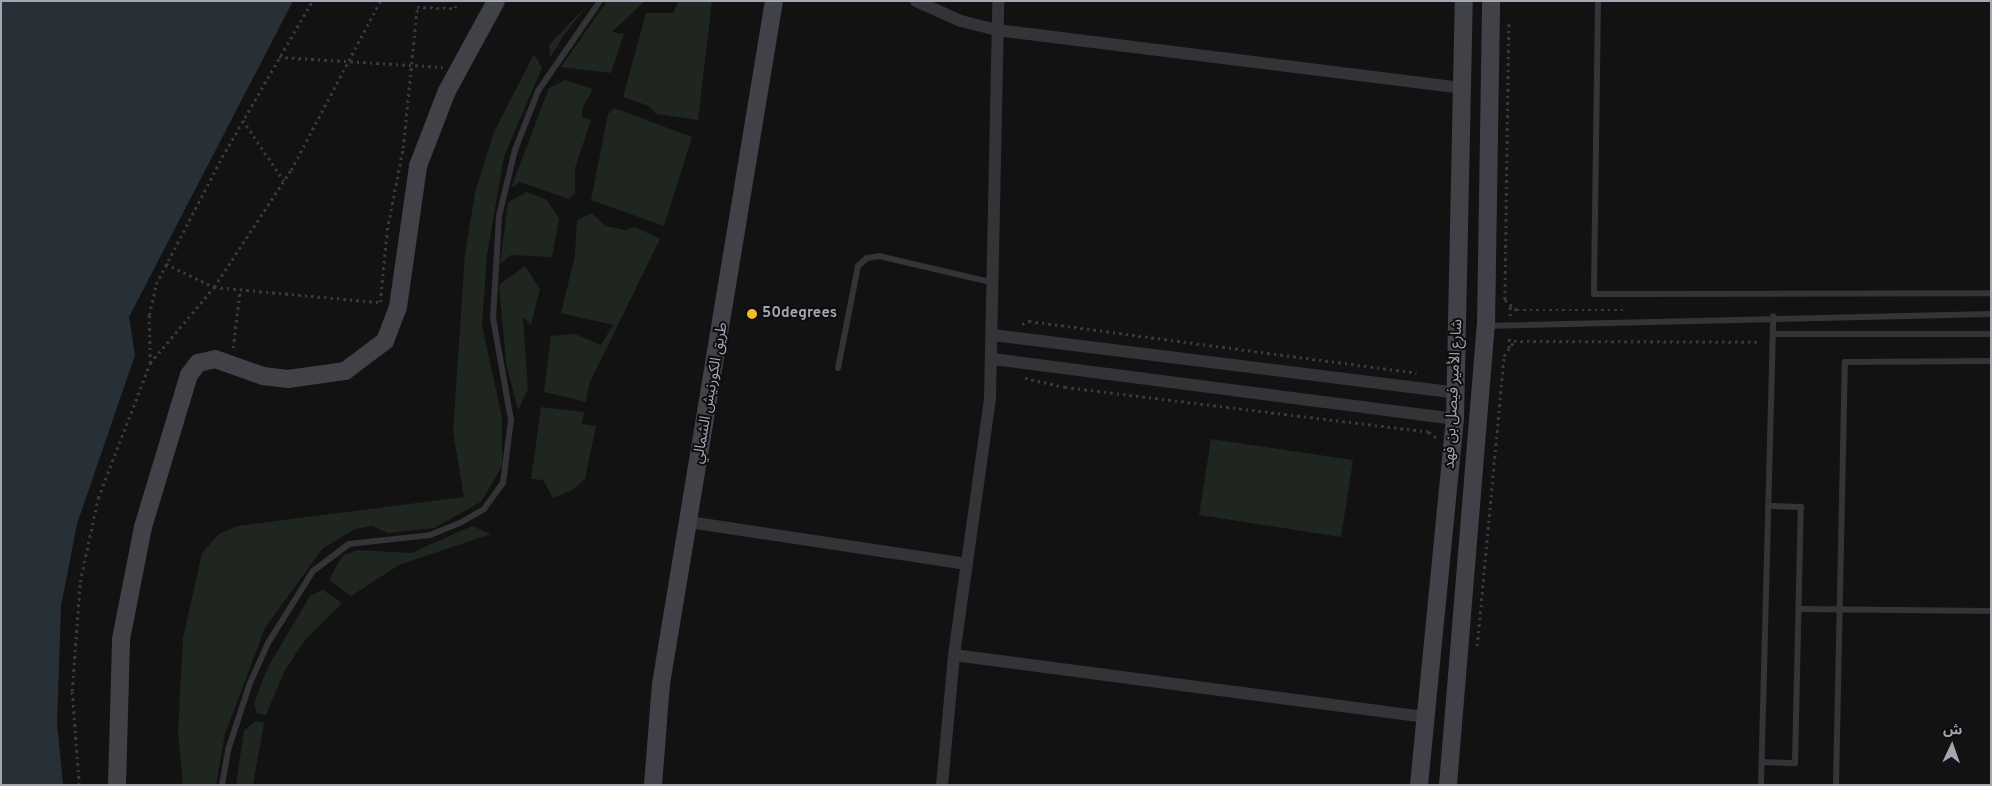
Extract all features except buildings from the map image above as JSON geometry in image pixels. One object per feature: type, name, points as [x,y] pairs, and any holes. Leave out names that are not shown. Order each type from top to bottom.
[{"type":"main road","points":[[117,785],[121,639],[143,527],[189,375],[198,363],[216,359],[263,376],[321,375],[345,372],[385,341],[398,307],[418,166],[460,68],[496,1]]},
{"type":"main road","name":"طريق الكورنيش الشمالي","points":[[653,785],[661,684],[774,1]]},
{"type":"main road","name":"شارع الأمير فيصل بن فهد","points":[[1419,785],[1455,419],[1464,1]]},
{"type":"main road","name":"شارع الأمير فيصل بن فهد","points":[[1448,785],[1486,326],[1491,1]]},
{"type":"street","points":[[916,1],[961,21],[997,30],[1463,88]]},
{"type":"street","points":[[942,785],[954,655],[993,358],[991,282],[998,1]]},
{"type":"street","points":[[993,335],[1456,393]]},
{"type":"street","points":[[993,358],[1455,419]]},
{"type":"street","points":[[689,522],[967,564]]},
{"type":"street","points":[[954,655],[1426,717]]},
{"type":"lane","points":[[222,785],[232,734],[250,683],[268,643],[313,571],[349,544],[430,535],[460,523],[484,509],[503,483],[512,420],[493,318],[499,216],[515,150],[538,91],[600,1]]},
{"type":"lane","points":[[1598,1],[1594,294],[1991,293]]},
{"type":"lane","points":[[838,368],[858,266],[867,258],[879,256],[991,282]]},
{"type":"lane","points":[[1486,326],[1773,316],[1991,314]]},
{"type":"lane","points":[[1762,785],[1773,316]]},
{"type":"lane","points":[[1772,334],[1991,334]]},
{"type":"lane","points":[[1836,785],[1845,362],[1991,361]]},
{"type":"lane","points":[[1762,762],[1796,763],[1800,507],[1768,506]]},
{"type":"lane","points":[[1798,609],[1991,612]]},
{"type":"path","points":[[150,363],[149,315],[166,264],[243,120],[312,1]]},
{"type":"path","points":[[79,785],[72,691],[80,582],[98,498],[150,363],[214,287],[284,181],[350,62],[380,1]]},
{"type":"path","points":[[166,264],[214,287],[380,302],[417,7],[456,8],[456,1]]},
{"type":"path","points":[[1509,20],[1505,300],[1517,310],[1637,310]]},
{"type":"path","points":[[279,58],[460,68]]},
{"type":"path","points":[[243,120],[284,181]]},
{"type":"path","points":[[232,364],[240,289]]},
{"type":"path","points":[[1018,327],[1029,320],[1424,373]]},
{"type":"path","points":[[1477,655],[1504,356],[1514,341],[1772,342]]},
{"type":"path","points":[[1021,377],[1074,388],[1429,432],[1438,443]]},
{"type":"shaded area","points":[[1,1],[293,1],[129,317],[135,355],[77,524],[61,606],[57,723],[63,785],[1,785]]},
{"type":"shaded area","points":[[607,1],[645,1],[612,32],[624,34],[611,73],[561,67]]},
{"type":"shaded area","points":[[679,1],[712,1],[698,120],[656,114],[649,106],[623,97],[646,13],[673,13]]},
{"type":"shaded area","points":[[588,4],[564,35],[550,58],[549,45]]},
{"type":"shaded area","points":[[534,54],[542,68],[504,156],[487,255],[482,326],[502,417],[502,466],[481,502],[434,528],[388,533],[372,526],[355,529],[323,548],[265,628],[225,734],[216,785],[183,785],[178,732],[183,638],[202,553],[219,534],[237,526],[464,497],[453,432],[465,254],[475,193],[494,132]]},
{"type":"shaded area","points":[[565,80],[593,89],[582,109],[582,117],[591,120],[575,168],[575,193],[569,199],[520,182],[511,188],[549,88]]},
{"type":"shaded area","points":[[614,108],[692,137],[664,226],[591,200],[608,114]]},
{"type":"shaded area","points":[[527,192],[547,200],[559,219],[552,257],[511,255],[500,264],[508,202]]},
{"type":"shaded area","points":[[591,213],[606,226],[625,230],[635,227],[660,239],[589,384],[586,402],[544,392],[551,336],[575,334],[601,345],[613,325],[561,313],[575,255],[577,220]]},
{"type":"shaded area","points":[[525,266],[540,289],[531,325],[523,317],[528,389],[518,410],[506,363],[499,285]]},
{"type":"shaded area","points":[[541,407],[584,412],[582,424],[596,426],[585,479],[574,489],[553,498],[543,480],[531,479]]},
{"type":"shaded area","points":[[1211,439],[1353,460],[1341,537],[1199,515]]},
{"type":"shaded area","points":[[472,526],[491,534],[399,565],[351,596],[329,580],[342,556],[357,550],[411,553]]},
{"type":"shaded area","points":[[323,590],[342,603],[305,640],[285,670],[266,715],[257,713],[254,703],[268,667],[310,596]]},
{"type":"shaded area","points":[[255,721],[264,723],[253,785],[236,785],[244,731]]},
{"type":"place","name":"50degrees","points":[[752,314]]}]
